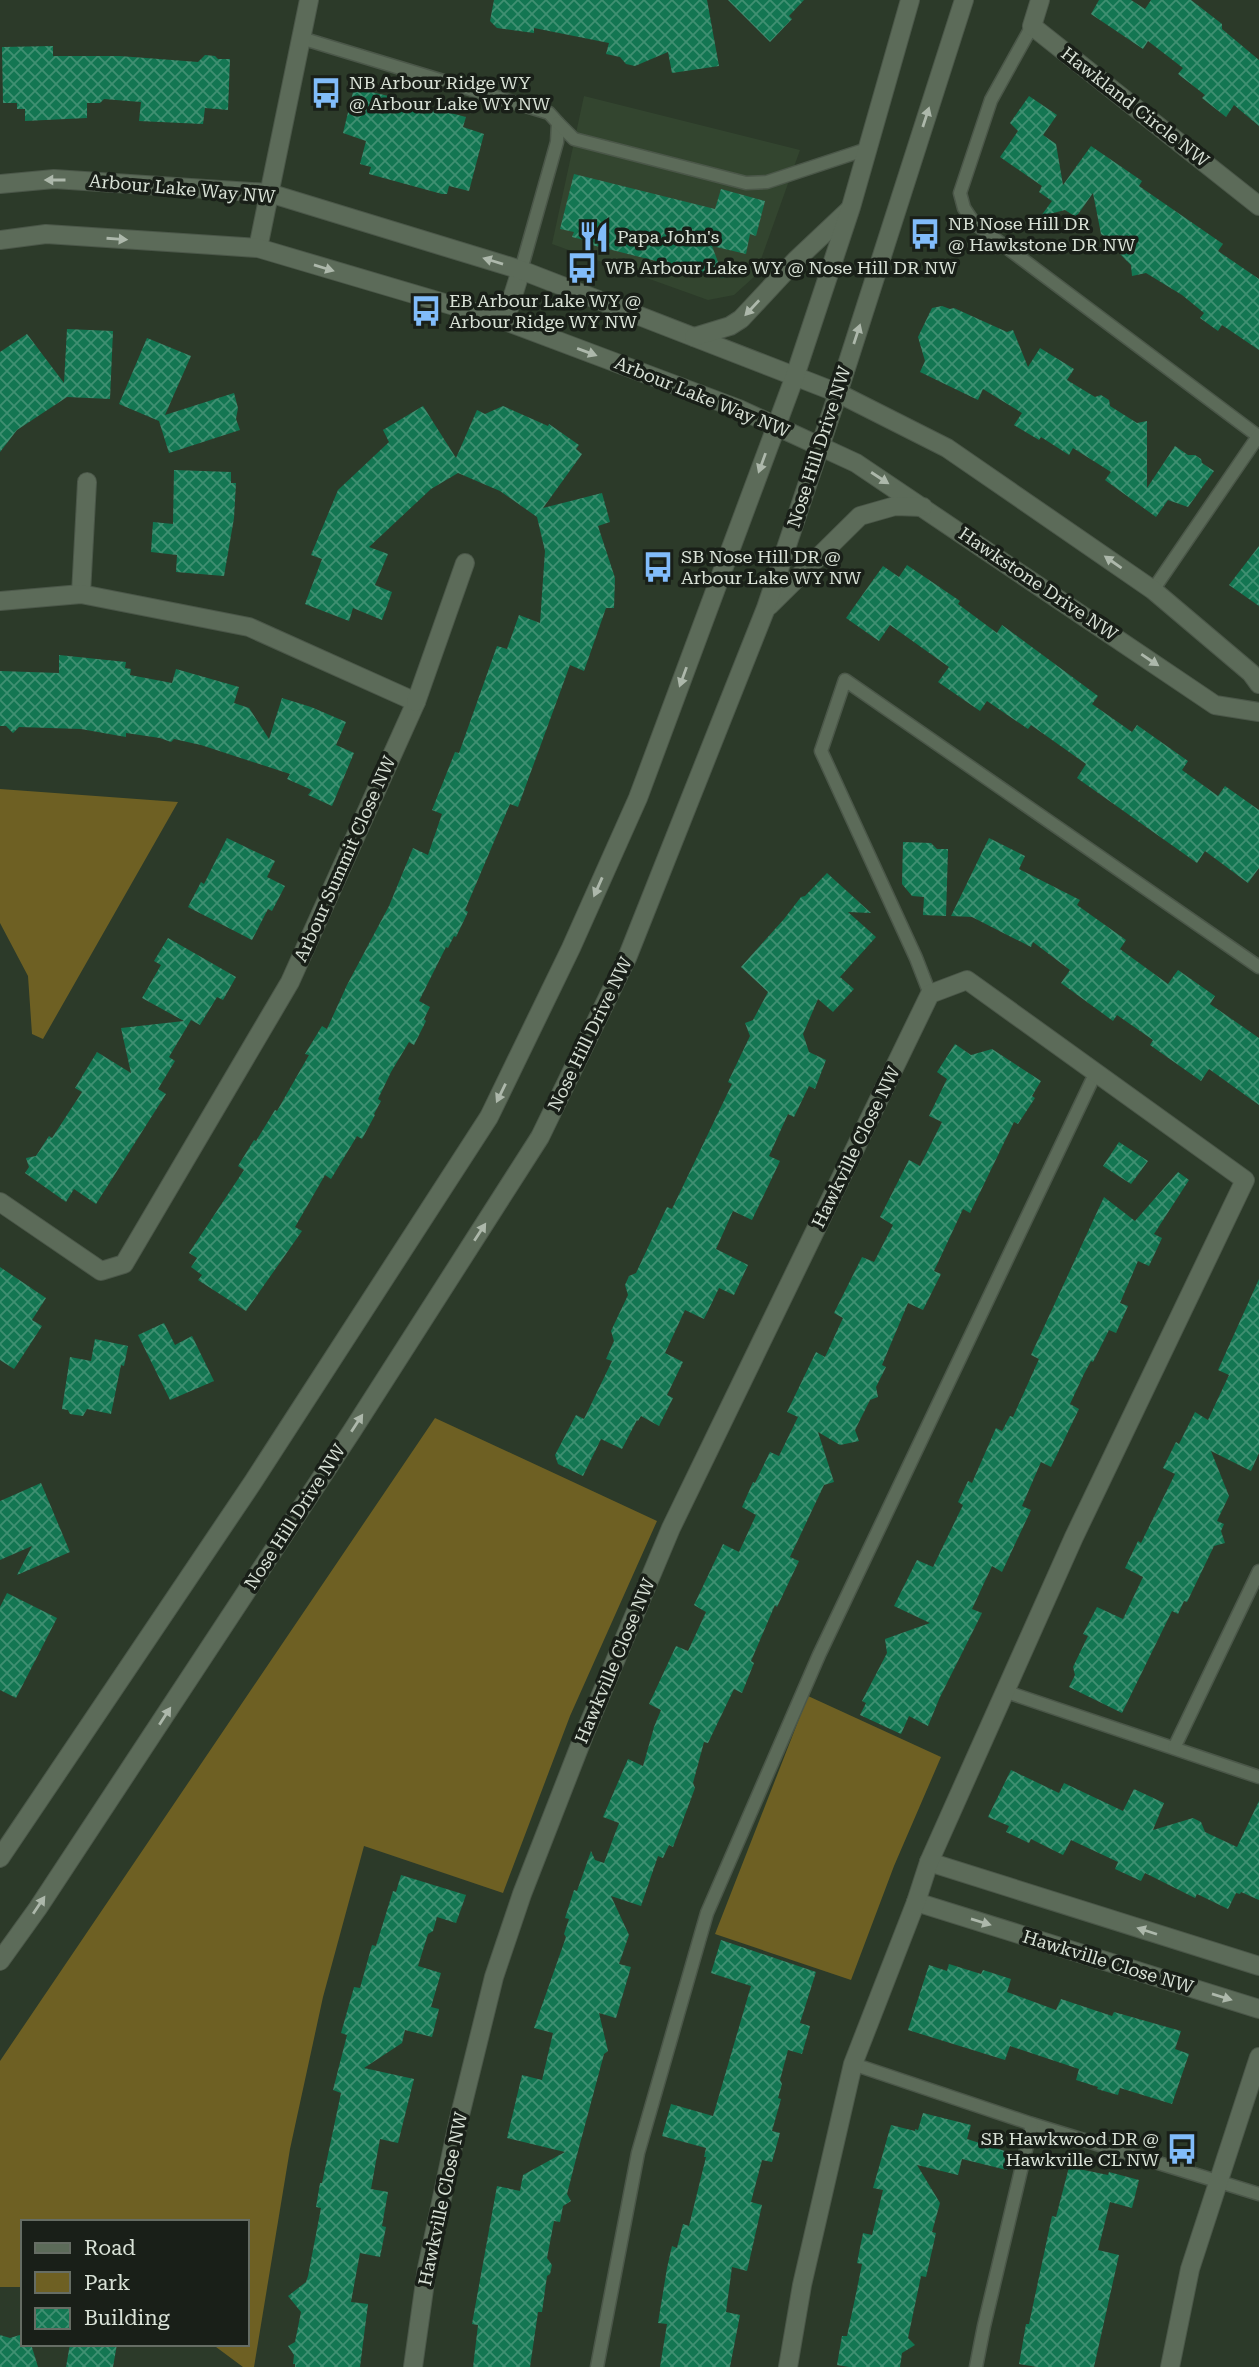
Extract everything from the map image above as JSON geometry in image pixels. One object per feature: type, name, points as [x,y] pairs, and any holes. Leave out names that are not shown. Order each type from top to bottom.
[{"type":"street","points":[[258,248],[309,0]]},
{"type":"street","points":[[0,1858],[253,1482],[489,1117],[571,948],[638,798],[795,376],[851,207],[910,0]]},
{"type":"street","name":"Nose Hill Drive NW","points":[[0,1961],[344,1443],[540,1137],[626,958],[766,608],[964,0]]},
{"type":"street","points":[[1032,26],[1040,0]]},
{"type":"street","name":"Hawkland Circle NW","points":[[1032,26],[1259,206]]},
{"type":"street","name":"Arbour Lake Way NW","points":[[0,184],[54,179],[269,193],[521,270],[838,393]]},
{"type":"street","points":[[694,337],[730,326],[741,319],[796,260],[851,207]]},
{"type":"street","name":"Arbour Lake Way NW","points":[[0,240],[46,234],[258,248],[505,321],[739,409],[820,445]]},
{"type":"street","points":[[505,321],[521,270]]},
{"type":"street","points":[[838,393],[947,448],[1153,590],[1251,673],[1259,684]]},
{"type":"street","name":"Hawkstone Drive NW","points":[[820,445],[856,463],[923,507],[1215,705],[1259,712]]},
{"type":"street","points":[[81,594],[87,482]]},
{"type":"street","points":[[766,608],[860,516],[895,506],[923,507]]},
{"type":"street","points":[[0,601],[81,594],[249,627],[416,702],[465,563]]},
{"type":"street","name":"Arbour Summit Close NW","points":[[0,1202],[101,1271],[124,1264],[290,982],[416,702]]},
{"type":"street","points":[[788,2367],[803,2285],[853,2064],[929,1862],[1074,1537],[1245,1180],[967,980],[930,994]]},
{"type":"street","name":"Hawkville Close NW","points":[[413,2367],[427,2268],[458,2123],[494,1977],[522,1894],[584,1735],[671,1528],[930,994]]},
{"type":"street","points":[[929,1862],[1259,1966]]},
{"type":"street","name":"Hawkville Close NW","points":[[916,1902],[1259,2009]]},
{"type":"street","points":[[1170,2367],[1190,2269],[1259,2057]]},
{"type":"lane","points":[[1032,26],[991,100],[960,193],[964,208],[974,223],[1014,254],[1259,436],[1153,590]]},
{"type":"lane","points":[[301,38],[549,113],[574,139],[746,183],[767,182],[867,149]]},
{"type":"lane","points":[[521,270],[557,142],[558,123]]},
{"type":"lane","points":[[930,994],[821,751],[845,680],[1259,967]]},
{"type":"lane","points":[[597,2367],[638,2153],[707,1913],[819,1655],[1095,1073]]},
{"type":"lane","points":[[1174,1748],[1259,1571]]},
{"type":"lane","points":[[1004,1691],[1259,1777]]},
{"type":"lane","points":[[853,2064],[1032,2124],[1259,2194]]},
{"type":"lane","points":[[976,2367],[1032,2124]]},
{"type":"shaded area","points":[[584,96],[800,150],[755,276],[734,295],[708,300],[552,244]]},
{"type":"green space","points":[[0,789],[178,802],[43,1039],[32,1034],[28,976],[0,923]]},
{"type":"green space","points":[[435,1418],[657,1521],[570,1716],[503,1893],[364,1846],[323,1997],[290,2149],[254,2367],[243,2367],[215,2346],[248,2346],[248,2220],[21,2220],[21,2287],[0,2287],[0,2061]]},
{"type":"green space","points":[[808,1696],[941,1757],[894,1866],[851,1980],[715,1934]]},
{"type":"building","points":[[494,0],[707,0],[719,66],[672,73],[668,52],[635,66],[626,64],[620,57],[606,54],[609,43],[534,28],[534,33],[497,28],[490,21]]},
{"type":"building","points":[[728,0],[804,0],[789,16],[792,19],[770,42]]},
{"type":"building","points":[[1099,0],[1131,0],[1145,9],[1151,0],[1191,0],[1222,24],[1222,29],[1259,60],[1259,126],[1234,105],[1226,117],[1202,98],[1205,95],[1178,74],[1183,68],[1148,41],[1143,49],[1091,14]]},
{"type":"building","points":[[53,46],[53,56],[120,56],[198,62],[205,55],[230,59],[228,110],[205,108],[203,124],[139,121],[141,102],[104,99],[100,103],[87,103],[87,118],[25,121],[25,109],[17,109],[17,103],[3,103],[2,47]]},
{"type":"building","points":[[354,88],[466,117],[463,127],[484,134],[469,191],[449,186],[447,194],[442,194],[369,174],[371,167],[360,164],[366,141],[343,133]]},
{"type":"building","points":[[1029,96],[1057,115],[1043,135],[1056,144],[1063,185],[1091,146],[1142,181],[1139,186],[1223,244],[1218,251],[1259,279],[1259,350],[1222,325],[1218,331],[1200,318],[1204,313],[1182,295],[1146,273],[1132,276],[1131,265],[1120,254],[1122,251],[1101,234],[1093,193],[1076,217],[1065,210],[1041,216],[1052,201],[1039,192],[1042,186],[1000,157],[1018,131],[1010,123]]},
{"type":"building","points":[[574,174],[715,209],[721,189],[765,201],[756,236],[750,234],[746,254],[712,246],[724,278],[584,243],[584,240],[572,237],[574,232],[560,229]]},
{"type":"building","points":[[932,308],[954,308],[1007,332],[1013,330],[1028,367],[1040,348],[1074,369],[1067,380],[1095,397],[1101,395],[1109,400],[1110,406],[1137,423],[1147,421],[1147,488],[1175,446],[1188,455],[1195,455],[1214,471],[1188,507],[1168,500],[1156,517],[1105,480],[1111,472],[1073,448],[1069,455],[1041,437],[1039,440],[1014,425],[1022,413],[983,389],[978,400],[920,372],[925,361],[918,337]]},
{"type":"building","points":[[67,329],[113,331],[110,399],[67,397],[17,430],[0,452],[0,352],[27,334],[64,383]]},
{"type":"building","points":[[147,338],[191,356],[165,415],[234,393],[238,408],[236,419],[240,430],[169,453],[159,421],[119,404]]},
{"type":"building","points":[[423,406],[456,458],[477,410],[485,414],[503,406],[548,426],[549,424],[579,445],[576,449],[582,454],[543,508],[602,493],[610,522],[598,526],[615,578],[614,608],[606,608],[584,671],[570,665],[518,807],[510,804],[465,910],[468,912],[456,937],[454,936],[448,948],[446,947],[419,1001],[430,1007],[414,1045],[409,1042],[391,1072],[378,1099],[381,1101],[375,1115],[362,1139],[357,1136],[331,1179],[325,1175],[295,1227],[302,1231],[246,1311],[198,1280],[202,1275],[191,1267],[197,1258],[189,1253],[244,1170],[238,1166],[275,1110],[277,1111],[322,1026],[327,1029],[389,906],[413,848],[428,855],[442,814],[432,810],[455,752],[459,753],[497,646],[507,649],[519,615],[540,623],[545,551],[537,517],[500,491],[458,473],[431,489],[369,547],[388,554],[375,585],[392,592],[382,620],[353,608],[349,621],[305,604],[322,559],[311,555],[338,490],[389,442],[383,430]]},
{"type":"building","points":[[174,470],[231,472],[231,483],[236,483],[234,518],[224,576],[176,572],[177,555],[151,552],[153,522],[173,524]]},
{"type":"building","points":[[1259,546],[1259,606],[1229,585]]},
{"type":"building","points":[[907,565],[960,601],[958,604],[997,633],[1002,625],[1098,696],[1092,704],[1132,732],[1137,725],[1188,761],[1182,770],[1218,796],[1225,786],[1259,810],[1259,868],[1248,883],[1205,851],[1197,863],[1077,778],[1086,764],[1031,725],[1028,729],[987,701],[980,711],[938,682],[949,667],[890,625],[879,641],[846,618],[883,566],[899,577]]},
{"type":"building","points":[[59,655],[126,662],[125,668],[131,669],[130,675],[172,683],[176,669],[239,687],[234,703],[249,708],[269,739],[282,698],[346,722],[336,745],[354,753],[332,806],[308,795],[312,790],[287,779],[290,774],[201,745],[174,739],[171,742],[126,733],[126,737],[81,729],[19,727],[13,733],[6,726],[0,726],[0,671],[59,673]]},
{"type":"building","points":[[227,838],[275,861],[267,877],[285,886],[272,911],[268,909],[252,940],[188,907],[201,882],[204,884]]},
{"type":"building","points":[[989,838],[1025,856],[1019,869],[1080,900],[1077,905],[1126,940],[1120,949],[1168,984],[1178,970],[1215,996],[1210,1004],[1259,1038],[1259,1105],[1209,1069],[1201,1081],[1150,1045],[1153,1040],[1117,1015],[1113,1021],[1061,983],[1070,970],[1033,942],[1031,947],[972,917],[951,916]]},
{"type":"building","points":[[903,842],[931,843],[937,849],[948,849],[946,916],[923,915],[924,897],[912,896],[902,884]]},
{"type":"building","points":[[827,873],[871,913],[848,912],[876,937],[840,977],[854,989],[833,1012],[818,999],[803,1034],[809,1052],[826,1060],[815,1089],[809,1086],[794,1117],[788,1114],[769,1156],[780,1161],[752,1220],[733,1211],[716,1249],[748,1265],[734,1295],[719,1288],[704,1319],[685,1310],[665,1353],[683,1362],[667,1395],[673,1398],[659,1426],[641,1416],[622,1449],[601,1439],[583,1476],[558,1464],[555,1455],[576,1415],[584,1419],[612,1361],[606,1359],[614,1341],[611,1331],[628,1295],[625,1285],[629,1276],[636,1273],[667,1207],[672,1209],[732,1084],[728,1082],[750,1036],[745,1023],[753,1020],[768,992],[741,967],[801,897]]},
{"type":"building","points":[[168,938],[236,977],[223,1000],[217,997],[200,1025],[191,1020],[169,1057],[175,1061],[158,1089],[166,1094],[96,1204],[74,1189],[66,1202],[25,1173],[29,1167],[26,1158],[36,1156],[49,1136],[52,1138],[82,1092],[75,1088],[97,1052],[131,1073],[121,1028],[184,1021],[142,998],[161,965],[154,961]]},
{"type":"building","points":[[955,1044],[971,1055],[992,1049],[1041,1081],[1032,1096],[1035,1098],[1018,1124],[1014,1122],[970,1213],[963,1209],[934,1271],[941,1274],[923,1310],[908,1303],[882,1365],[886,1367],[876,1387],[878,1397],[870,1400],[855,1430],[859,1441],[840,1445],[818,1432],[834,1482],[824,1485],[790,1557],[799,1561],[777,1607],[775,1605],[751,1661],[754,1663],[742,1693],[734,1689],[708,1743],[704,1742],[693,1783],[695,1788],[673,1847],[669,1845],[663,1858],[658,1856],[641,1906],[611,1896],[629,1935],[619,1964],[631,1967],[616,2018],[599,2013],[608,2051],[604,2054],[567,2194],[571,2201],[563,2206],[560,2222],[554,2221],[547,2258],[552,2265],[547,2276],[542,2312],[538,2312],[530,2367],[473,2367],[478,2325],[472,2324],[497,2186],[520,2191],[523,2175],[565,2152],[507,2138],[522,2075],[542,2080],[553,2033],[534,2028],[566,1937],[564,1934],[569,1919],[565,1918],[574,1890],[577,1891],[591,1851],[595,1860],[604,1863],[619,1823],[603,1817],[628,1759],[643,1766],[661,1710],[649,1704],[676,1646],[688,1651],[706,1612],[694,1605],[723,1544],[739,1552],[756,1515],[742,1507],[753,1482],[755,1483],[770,1452],[779,1456],[798,1417],[787,1412],[816,1352],[825,1357],[843,1318],[834,1313],[862,1257],[874,1262],[893,1225],[880,1217],[909,1160],[920,1166],[942,1122],[929,1116],[947,1079],[937,1072]]},
{"type":"building","points":[[1119,1142],[1148,1161],[1131,1184],[1103,1166]]},
{"type":"building","points":[[1178,1172],[1189,1180],[1154,1234],[1162,1238],[1149,1266],[1138,1261],[1120,1303],[1128,1306],[1116,1333],[1109,1330],[1084,1374],[1070,1404],[1079,1409],[1051,1467],[1041,1462],[1022,1506],[1031,1510],[1002,1572],[992,1566],[972,1609],[982,1613],[928,1726],[909,1716],[901,1734],[860,1715],[866,1703],[862,1701],[887,1653],[885,1639],[930,1623],[894,1606],[917,1560],[933,1567],[963,1505],[958,1502],[968,1481],[972,1483],[996,1428],[1002,1431],[1010,1416],[1013,1417],[1039,1359],[1031,1355],[1104,1197],[1135,1221]]},
{"type":"building","points":[[0,1267],[46,1298],[32,1320],[42,1326],[14,1369],[0,1360]]},
{"type":"building","points":[[1259,1279],[1259,1453],[1251,1471],[1211,1451],[1229,1496],[1217,1521],[1224,1524],[1221,1531],[1225,1543],[1214,1546],[1187,1602],[1184,1601],[1178,1614],[1172,1611],[1122,1713],[1069,1687],[1075,1675],[1073,1667],[1088,1636],[1083,1634],[1097,1607],[1123,1619],[1143,1577],[1125,1568],[1138,1541],[1141,1543],[1175,1474],[1163,1468],[1195,1412],[1208,1420],[1229,1375],[1218,1370]]},
{"type":"building","points":[[164,1323],[175,1345],[192,1336],[214,1381],[170,1400],[138,1335]]},
{"type":"building","points":[[95,1339],[128,1346],[124,1366],[121,1365],[111,1414],[87,1409],[83,1416],[70,1414],[68,1410],[62,1409],[70,1357],[91,1361]]},
{"type":"building","points":[[41,1483],[70,1552],[17,1575],[32,1546],[0,1560],[0,1501]]},
{"type":"building","points":[[7,1593],[57,1618],[16,1698],[0,1690],[0,1607]]},
{"type":"building","points":[[1011,1770],[1059,1793],[1064,1783],[1123,1811],[1134,1789],[1164,1803],[1153,1830],[1193,1818],[1201,1822],[1205,1832],[1237,1847],[1259,1801],[1259,1900],[1241,1892],[1236,1893],[1228,1909],[1197,1894],[1195,1898],[1145,1873],[1141,1881],[1115,1869],[1118,1862],[1071,1840],[1063,1855],[1031,1839],[1029,1843],[1006,1832],[1009,1826],[988,1817]]},
{"type":"building","points":[[401,1875],[466,1895],[456,1923],[437,1917],[433,1931],[428,1934],[418,1966],[441,1973],[431,2007],[439,2009],[432,2037],[405,2030],[402,2043],[364,2068],[414,2079],[398,2143],[380,2139],[371,2189],[388,2192],[382,2226],[386,2227],[380,2257],[360,2253],[351,2302],[368,2304],[360,2367],[295,2367],[294,2355],[288,2346],[295,2342],[301,2312],[288,2296],[306,2282],[308,2276],[321,2208],[316,2207],[320,2183],[341,2093],[333,2090],[347,2035],[341,2033],[354,1987],[360,1988],[372,1945],[376,1946],[393,1891],[396,1892]]},
{"type":"building","points":[[721,1940],[816,1972],[800,2023],[810,2026],[802,2054],[788,2050],[780,2080],[782,2084],[778,2098],[781,2099],[772,2131],[780,2133],[772,2162],[762,2160],[751,2202],[762,2205],[747,2271],[732,2267],[726,2312],[740,2315],[730,2367],[660,2367],[667,2324],[658,2323],[667,2268],[672,2246],[677,2248],[683,2224],[689,2226],[706,2157],[706,2148],[662,2136],[671,2104],[713,2116],[751,1986],[711,1973]]},
{"type":"building","points":[[949,1964],[981,1974],[983,1970],[1011,1979],[1007,1992],[1056,2010],[1061,1999],[1112,2016],[1114,2012],[1181,2031],[1175,2049],[1189,2054],[1172,2104],[1120,2088],[1118,2095],[1097,2089],[1098,2087],[1076,2080],[1079,2069],[1010,2046],[1005,2060],[908,2030],[929,1965],[947,1971]]},
{"type":"building","points":[[923,2113],[971,2125],[967,2139],[1011,2153],[1007,2170],[962,2159],[958,2175],[917,2165],[940,2203],[932,2232],[936,2233],[926,2277],[921,2276],[908,2338],[915,2345],[902,2353],[900,2367],[837,2365],[842,2336],[847,2336],[862,2264],[857,2263],[863,2233],[872,2235],[883,2190],[873,2188],[891,2125],[918,2130]]},
{"type":"building","points":[[1069,2167],[1108,2175],[1109,2172],[1139,2180],[1132,2208],[1110,2202],[1098,2250],[1119,2255],[1094,2367],[1037,2367],[1019,2364],[1052,2216],[1056,2217]]},
{"type":"building","points":[[0,2335],[10,2338],[21,2335],[21,2346],[32,2346],[38,2367],[0,2367]]},
{"type":"building","points":[[70,2346],[117,2346],[113,2367],[66,2367]]},
{"type":"place","name":"NB Arbour Ridge WY @ Arbour Lake WY NW","points":[[326,93]]},
{"type":"place","name":"NB Nose Hill DR @ Hawkstone DR NW","points":[[925,234]]},
{"type":"place","name":"Papa John's","points":[[594,237]]},
{"type":"place","name":"WB Arbour Lake WY @ Nose Hill DR NW","points":[[582,268]]},
{"type":"place","name":"EB Arbour Lake WY @ Arbour Ridge WY NW","points":[[426,311]]},
{"type":"place","name":"SB Nose Hill DR @ Arbour Lake WY NW","points":[[658,567]]},
{"type":"place","name":"SB Hawkwood DR @ Hawkville CL NW","points":[[1182,2149]]}]
